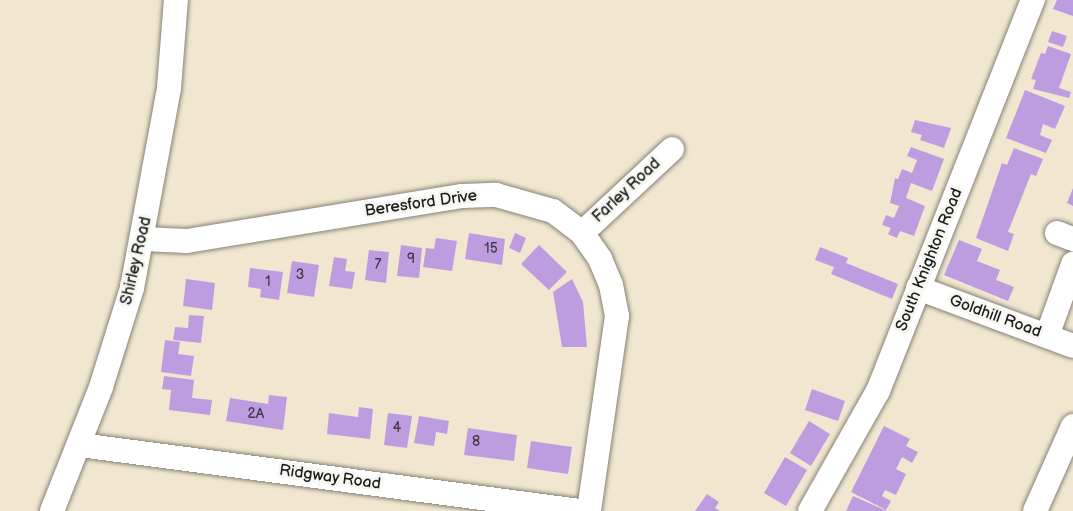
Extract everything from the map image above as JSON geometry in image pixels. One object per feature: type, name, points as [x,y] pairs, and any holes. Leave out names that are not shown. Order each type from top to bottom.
[{"type":"street","name":"Shirley Road","points":[[52,511],[80,445],[119,333],[143,238],[169,88],[176,0]]},
{"type":"street","name":"South Knighton Road","points":[[810,511],[878,391],[1033,0]]},
{"type":"street","name":"Farley Road","points":[[582,233],[672,149]]},
{"type":"street","name":"Beresford Drive","points":[[143,238],[187,241],[462,196],[496,195],[553,211],[582,233],[600,259],[611,285],[617,316],[589,511]]},
{"type":"street","points":[[1047,336],[1073,264]]},
{"type":"street","name":"Goldhill Road","points":[[918,288],[1073,346]]},
{"type":"street","points":[[1035,511],[1073,426]]},
{"type":"street","name":"Ridgway Road","points":[[80,445],[580,511]]},
{"type":"building","points":[[1057,0],[1073,0],[1073,16],[1053,9]]},
{"type":"building","points":[[1052,31],[1067,36],[1063,47],[1048,42]]},
{"type":"building","points":[[1048,46],[1071,54],[1059,88],[1071,92],[1069,98],[1033,89],[1036,80],[1031,79],[1041,53],[1045,54]]},
{"type":"building","points":[[1025,90],[1065,106],[1055,129],[1043,124],[1040,135],[1052,140],[1046,153],[1006,138]]},
{"type":"building","points":[[915,120],[951,128],[944,148],[920,140],[922,135],[911,132]]},
{"type":"building","points":[[911,147],[944,159],[932,191],[911,183],[906,198],[925,206],[914,236],[900,231],[897,238],[888,234],[891,228],[882,225],[886,215],[894,218],[899,206],[890,203],[895,178],[898,179],[902,169],[912,173],[917,160],[907,156]]},
{"type":"building","points":[[1014,148],[1043,159],[1036,176],[1031,174],[1008,232],[1014,234],[1008,251],[976,238],[1002,163],[1007,165]]},
{"type":"building","points":[[1073,188],[1073,206],[1067,203]]},
{"type":"building","points":[[469,233],[505,239],[502,265],[465,259]]},
{"type":"building","points":[[515,233],[526,238],[520,253],[509,248]]},
{"type":"building","points":[[436,238],[457,241],[452,271],[423,267],[426,248],[434,249]]},
{"type":"building","points":[[959,240],[982,249],[977,261],[1000,270],[996,280],[1014,287],[1008,301],[944,275]]},
{"type":"building","points":[[401,245],[422,248],[419,278],[397,276]]},
{"type":"building","points":[[539,245],[567,272],[549,290],[521,264]]},
{"type":"building","points":[[820,247],[848,258],[846,263],[898,284],[892,299],[831,274],[834,267],[815,260]]},
{"type":"building","points":[[369,250],[389,252],[386,283],[365,280]]},
{"type":"building","points":[[334,257],[347,259],[345,271],[355,272],[352,289],[329,286]]},
{"type":"building","points":[[292,261],[319,265],[314,297],[287,293]]},
{"type":"building","points":[[250,268],[283,272],[279,300],[260,297],[261,289],[248,287]]},
{"type":"building","points":[[186,279],[215,283],[212,310],[183,306]]},
{"type":"building","points":[[572,279],[583,302],[587,347],[562,347],[553,292]]},
{"type":"building","points":[[189,315],[204,316],[201,343],[173,340],[175,327],[188,328]]},
{"type":"building","points":[[165,340],[180,342],[178,354],[194,356],[191,376],[161,372]]},
{"type":"building","points":[[164,376],[194,380],[192,398],[212,400],[210,415],[169,410],[171,390],[162,389]]},
{"type":"building","points":[[812,389],[845,401],[838,421],[805,410]]},
{"type":"building","points":[[269,395],[287,397],[283,430],[226,421],[230,398],[268,404]]},
{"type":"building","points":[[359,407],[373,409],[370,439],[327,434],[329,413],[358,417]]},
{"type":"building","points":[[388,413],[412,416],[407,448],[384,445]]},
{"type":"building","points":[[419,416],[449,421],[447,434],[436,432],[434,446],[414,443]]},
{"type":"building","points":[[809,421],[830,434],[811,466],[790,453]]},
{"type":"building","points":[[884,426],[910,439],[906,446],[918,452],[912,463],[902,457],[896,469],[906,474],[896,495],[885,490],[882,496],[891,501],[886,510],[851,492]]},
{"type":"building","points":[[468,428],[517,435],[514,461],[464,455]]},
{"type":"building","points":[[531,441],[572,447],[568,474],[527,468]]},
{"type":"building","points":[[785,457],[807,470],[786,506],[764,493]]},
{"type":"building","points":[[707,494],[719,502],[715,508],[720,511],[695,511]]},
{"type":"building","points":[[853,496],[887,511],[846,511]]}]
